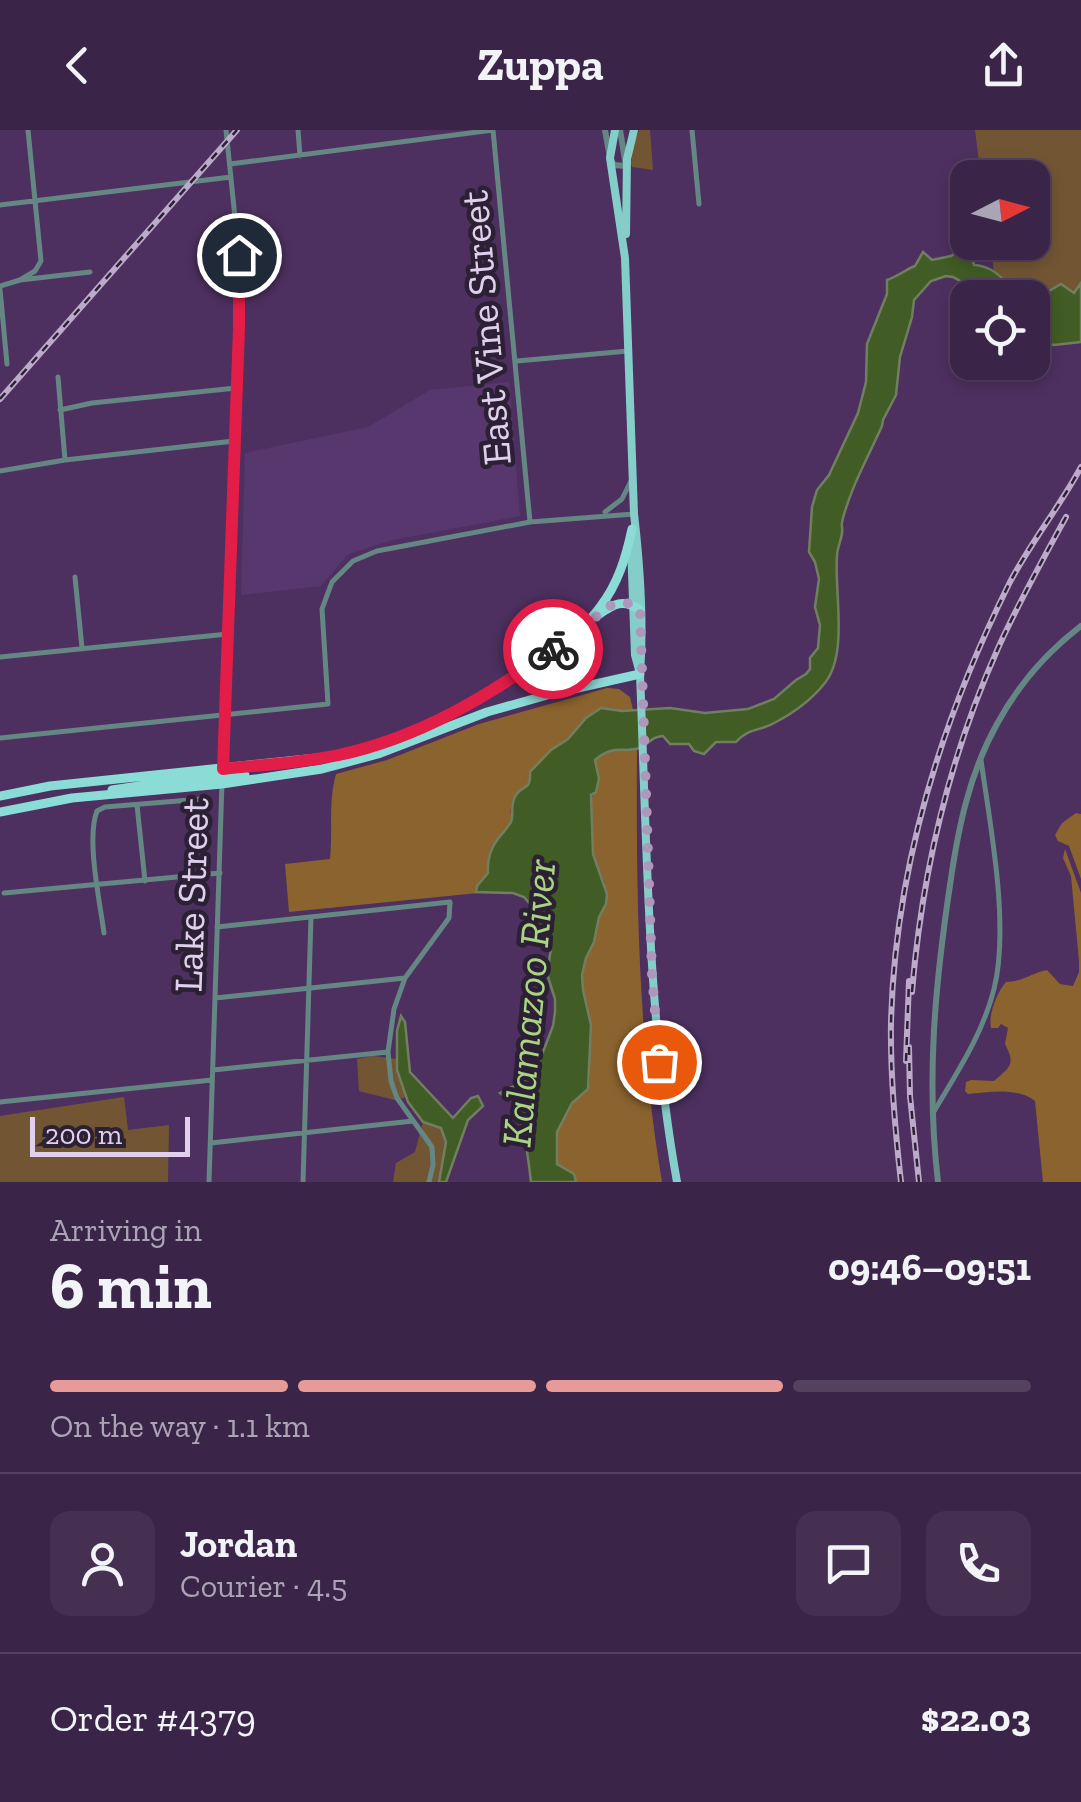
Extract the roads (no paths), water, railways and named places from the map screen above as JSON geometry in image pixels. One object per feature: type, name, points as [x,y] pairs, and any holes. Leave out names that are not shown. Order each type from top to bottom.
[{"type":"highway","points":[[578,630],[600,608],[614,585],[632,529]]},
{"type":"highway","points":[[0,812],[96,796],[136,785],[223,776],[385,742],[457,711],[511,679],[613,604],[622,602],[636,607]]},
{"type":"highway","points":[[0,796],[50,786],[223,776],[282,777],[358,760],[487,712],[640,674]]},
{"type":"main road","points":[[617,130],[610,158],[625,258]]},
{"type":"main road","points":[[634,130],[626,166],[625,258],[638,549],[636,607]]},
{"type":"main road","points":[[634,514],[654,1004],[676,1182]]},
{"type":"street","points":[[7,364],[0,288],[35,272],[41,261],[28,130]]},
{"type":"street","name":"Lake Street","points":[[209,1182],[240,271],[226,130]]},
{"type":"street","points":[[298,130],[300,156]]},
{"type":"street","points":[[230,164],[493,130]]},
{"type":"street","name":"East Vine Street","points":[[493,130],[530,522]]},
{"type":"street","points":[[605,130],[610,158],[616,166],[626,166],[617,130]]},
{"type":"street","points":[[692,130],[699,204]]},
{"type":"street","points":[[0,204],[231,177]]},
{"type":"street","points":[[20,280],[90,272]]},
{"type":"street","points":[[516,361],[628,351]]},
{"type":"street","points":[[58,377],[65,460]]},
{"type":"street","points":[[60,410],[236,388]]},
{"type":"street","points":[[0,471],[234,441]]},
{"type":"street","points":[[598,515],[619,503],[632,476]]},
{"type":"street","points":[[0,738],[328,704],[322,609],[332,582],[347,566],[377,551],[530,522],[634,514]]},
{"type":"street","points":[[75,578],[82,648]]},
{"type":"street","points":[[938,1182],[933,1019],[956,841],[981,757],[996,725],[1025,680],[1081,626]]},
{"type":"street","points":[[0,658],[228,634]]},
{"type":"street","points":[[933,1114],[968,1055],[996,980],[997,896],[981,757]]},
{"type":"street","points":[[104,933],[93,829],[95,814],[105,807],[202,799]]},
{"type":"street","points":[[138,805],[145,881]]},
{"type":"street","points":[[4,894],[220,873]]},
{"type":"street","points":[[217,927],[450,902],[450,918],[405,978],[394,1009],[388,1052],[394,1091],[432,1147],[434,1165],[430,1182]]},
{"type":"street","points":[[303,1182],[311,917]]},
{"type":"street","points":[[214,998],[405,978]]},
{"type":"street","points":[[212,1070],[388,1052]]},
{"type":"street","points":[[0,1102],[212,1080]]},
{"type":"street","points":[[211,1143],[414,1121]]},
{"type":"railway","points":[[0,399],[237,130]]},
{"type":"railway","points":[[901,1182],[891,1022],[894,965],[912,852],[943,742],[985,636],[1017,569],[1081,467]]},
{"type":"railway","points":[[912,992],[923,903],[952,772],[981,688],[1066,517]]},
{"type":"railway","points":[[906,1061],[909,981]]},
{"type":"railway","points":[[909,1047],[919,1182]]},
{"type":"water label","name":"Kalamazoo River","points":[[528,1003]]}]
